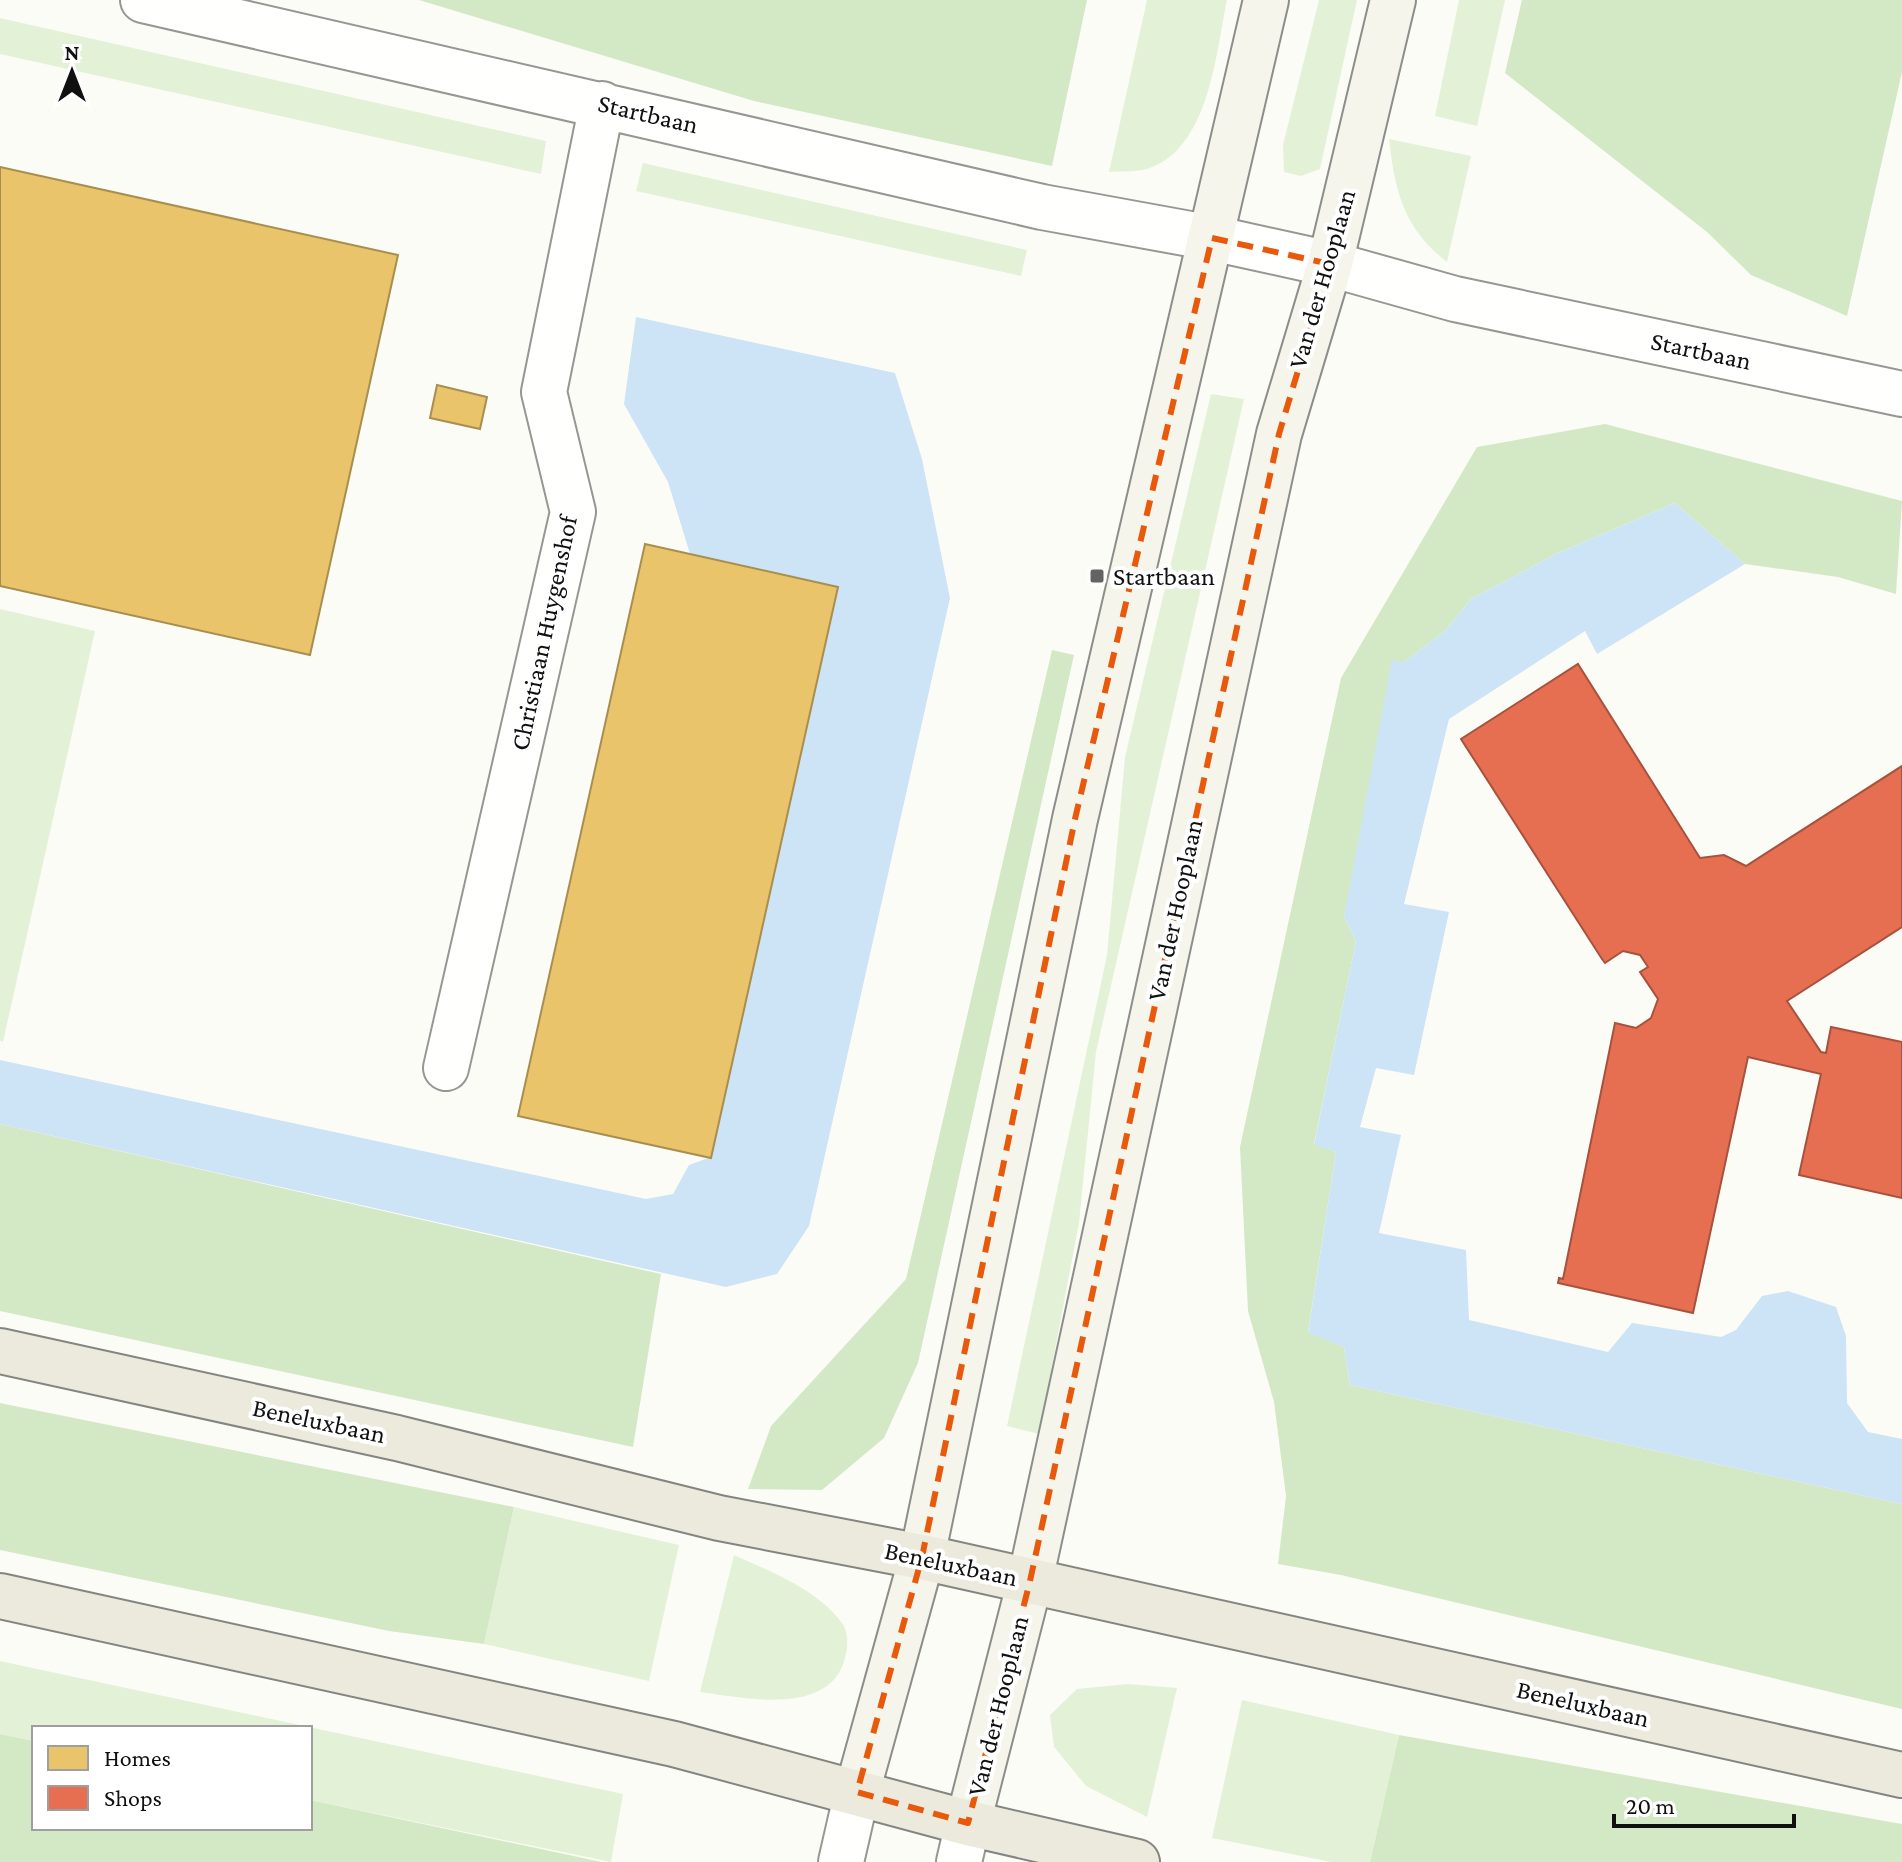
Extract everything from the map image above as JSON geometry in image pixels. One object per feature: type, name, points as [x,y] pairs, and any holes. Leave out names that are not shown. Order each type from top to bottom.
[{"type":"main road","name":"Beneluxbaan","points":[[0,1351],[397,1438],[719,1518],[922,1557],[1902,1775]]},
{"type":"main road","points":[[0,1596],[674,1744],[857,1792],[963,1842],[1137,1862]]},
{"type":"street","name":"Startbaan","points":[[143,0],[1042,207],[1212,238],[1330,264],[1455,299],[1902,394]]},
{"type":"street","points":[[841,1862],[857,1792],[922,1557],[1075,819],[1266,0]]},
{"type":"street","name":"Van der Hooplaan","points":[[963,1842],[1030,1581],[1279,434],[1330,264],[1393,0]]},
{"type":"street","name":"Christiaan Huygenshof","points":[[446,1068],[573,512],[544,392],[602,104]]},
{"type":"highlighted area","points":[[1212,238],[1330,264],[1279,434],[1030,1581],[968,1823],[857,1792],[922,1557],[1075,819]]},
{"type":"green space","points":[[419,0],[1087,0],[1052,166],[754,101]]},
{"type":"green space","points":[[1147,0],[1227,0],[1206,97],[1197,121],[1184,142],[1168,158],[1147,169],[1109,172]]},
{"type":"green space","points":[[1319,0],[1357,0],[1320,169],[1301,176],[1284,172],[1283,145]]},
{"type":"green space","points":[[1459,0],[1505,0],[1477,126],[1435,116]]},
{"type":"green space","points":[[1522,0],[1902,0],[1902,72],[1847,316],[1751,275],[1707,232],[1505,73]]},
{"type":"green space","points":[[0,18],[546,141],[541,174],[0,54]]},
{"type":"green space","points":[[1389,139],[1471,156],[1447,262],[1420,236],[1411,222],[1398,192]]},
{"type":"green space","points":[[643,163],[1027,250],[1021,276],[636,191]]},
{"type":"green space","points":[[1211,394],[1244,399],[1096,1052],[1079,1223],[1039,1434],[1007,1426],[1107,955],[1125,757]]},
{"type":"green space","points":[[1605,424],[1902,501],[1896,594],[1838,577],[1745,564],[1675,503],[1556,554],[1471,599],[1445,631],[1404,662],[1344,917],[1356,941],[1314,1144],[1336,1152],[1308,1332],[1344,1347],[1350,1385],[1902,1504],[1902,1709],[1341,1575],[1278,1564],[1286,1496],[1274,1402],[1248,1311],[1240,1147],[1341,678],[1477,447]]},
{"type":"green space","points":[[0,609],[95,631],[3,1042],[0,1041]]},
{"type":"green space","points":[[1052,650],[1074,655],[918,1363],[884,1438],[822,1490],[748,1489],[771,1426],[906,1279]]},
{"type":"green space","points":[[0,1124],[661,1274],[633,1447],[0,1311]]},
{"type":"green space","points":[[0,1403],[514,1507],[484,1644],[389,1631],[0,1550]]},
{"type":"green space","points":[[514,1507],[679,1545],[649,1681],[484,1644]]},
{"type":"green space","points":[[734,1555],[807,1591],[842,1623],[847,1640],[845,1658],[836,1677],[822,1689],[784,1699],[740,1698],[700,1692]]},
{"type":"green space","points":[[0,1661],[304,1726],[32,1726],[32,1741],[0,1734]]},
{"type":"green space","points":[[1128,1684],[1177,1688],[1147,1817],[1086,1786],[1054,1747],[1050,1715],[1077,1689]]},
{"type":"green space","points":[[1242,1700],[1399,1735],[1370,1862],[1331,1862],[1212,1838]]},
{"type":"green space","points":[[312,1728],[623,1794],[611,1862],[312,1800]]},
{"type":"green space","points":[[0,1734],[32,1741],[32,1830],[312,1830],[312,1800],[602,1862],[0,1862]]},
{"type":"green space","points":[[1399,1735],[1902,1824],[1902,1862],[1370,1862]]},
{"type":"water","points":[[636,317],[895,373],[922,459],[950,598],[809,1226],[777,1274],[726,1287],[0,1124],[0,1060],[646,1199],[673,1194],[689,1165],[711,1157],[837,587],[690,554],[668,482],[624,404]]},
{"type":"water","points":[[1675,503],[1745,564],[1597,654],[1585,631],[1449,719],[1404,904],[1449,912],[1414,1075],[1376,1068],[1360,1127],[1401,1135],[1379,1233],[1466,1250],[1469,1320],[1608,1352],[1632,1323],[1721,1337],[1736,1330],[1762,1296],[1788,1291],[1836,1307],[1846,1336],[1847,1403],[1868,1432],[1902,1439],[1902,1504],[1350,1385],[1344,1347],[1308,1333],[1336,1152],[1314,1145],[1356,941],[1344,917],[1392,660],[1404,662],[1445,631],[1471,599],[1556,554]]},
{"type":"building: Homes","points":[[0,167],[398,255],[310,655],[0,586]]},
{"type":"building: Homes","points":[[437,385],[487,397],[480,429],[430,418]]},
{"type":"building: Homes","points":[[645,544],[838,587],[711,1158],[518,1116]]},
{"type":"building: Shops","points":[[1578,664],[1700,858],[1724,855],[1746,866],[1902,766],[1902,927],[1787,1001],[1821,1052],[1826,1053],[1831,1027],[1902,1042],[1902,1198],[1799,1175],[1821,1074],[1748,1057],[1693,1313],[1558,1283],[1559,1278],[1563,1279],[1615,1023],[1636,1028],[1651,1018],[1658,999],[1640,972],[1648,967],[1640,955],[1623,951],[1605,963],[1461,739]]},
{"type":"place","name":"Startbaan","points":[[1097,576]]}]
